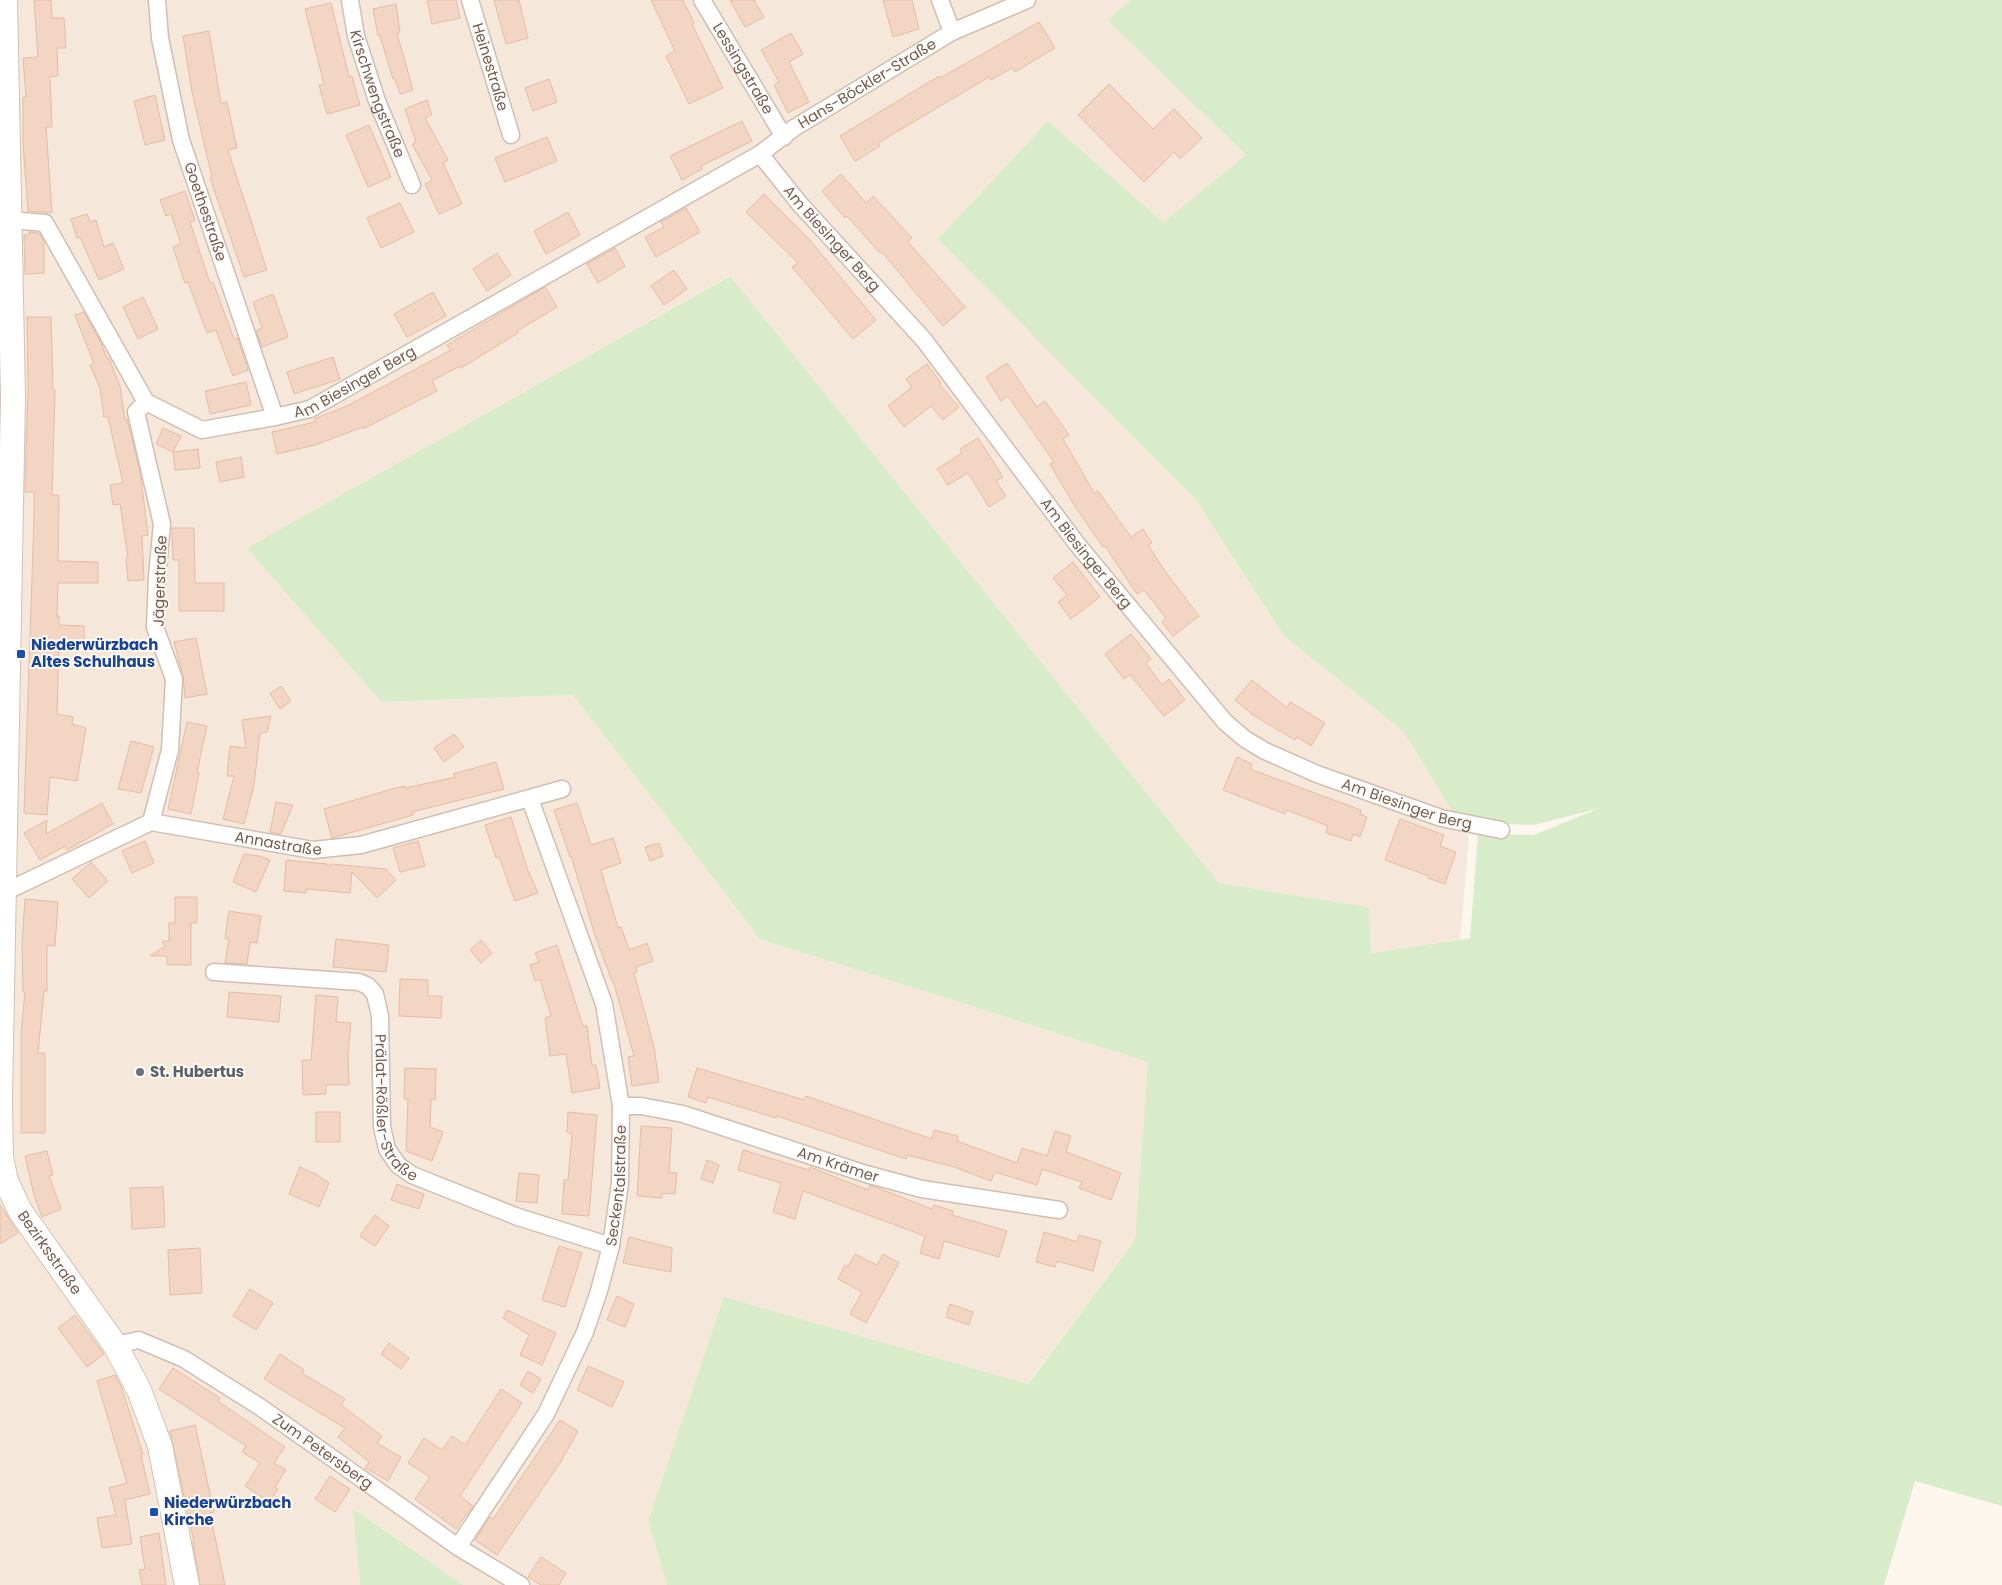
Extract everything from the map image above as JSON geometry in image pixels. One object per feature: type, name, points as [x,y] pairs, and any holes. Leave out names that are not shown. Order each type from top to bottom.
[{"type":"main road","name":"Bezirksstraße","points":[[5,0],[13,397],[2,892],[1,1158],[6,1182],[20,1211],[115,1344],[139,1390],[160,1446],[187,1585]]},
{"type":"street","name":"Goethestraße","points":[[157,0],[160,38],[181,140],[275,417]]},
{"type":"street","name":"Kirschwengstraße","points":[[350,0],[356,36],[374,92],[412,185]]},
{"type":"street","name":"Heinestraße","points":[[470,0],[511,135]]},
{"type":"street","name":"Lessingstraße","points":[[702,0],[784,137]]},
{"type":"street","name":"Hans-Böckler-Straße","points":[[940,0],[952,32]]},
{"type":"street","name":"Hans-Böckler-Straße","points":[[784,137],[794,128],[952,32],[1027,0]]},
{"type":"street","name":"Am Biesinger Berg","points":[[146,402],[202,430],[310,409],[760,154],[784,137]]},
{"type":"street","name":"Am Biesinger Berg","points":[[760,154],[799,204],[924,340],[1077,544],[1232,728],[1265,752],[1317,774],[1441,818],[1501,830]]},
{"type":"street","points":[[10,220],[45,223],[146,402]]},
{"type":"street","name":"Jägerstraße","points":[[146,402],[136,412],[162,524],[155,627],[174,678],[170,750],[151,822]]},
{"type":"street","name":"Annastraße","points":[[151,822],[313,850],[361,845],[562,789]]},
{"type":"street","name":"Seckentalstraße","points":[[458,1547],[546,1414],[585,1332],[611,1246],[620,1183],[621,1106],[604,1004],[530,799]]},
{"type":"street","points":[[2,892],[151,822]]},
{"type":"street","name":"Prälat-Rößler-Straße","points":[[214,972],[359,982],[368,986],[376,994],[380,1016],[382,1127],[388,1149],[398,1165],[421,1178],[509,1214],[611,1246]]},
{"type":"street","name":"Am Krämer","points":[[621,1106],[641,1106],[682,1114],[866,1174],[922,1189],[1059,1210]]},
{"type":"street","name":"Zum Petersberg","points":[[115,1344],[139,1340],[184,1359],[260,1407],[458,1547],[521,1585]]},
{"type":"shaded area","points":[[0,0],[1130,0],[1108,21],[1246,155],[1163,222],[1048,121],[939,239],[1196,500],[1284,636],[1403,731],[1469,838],[1460,939],[1371,953],[1369,907],[1219,883],[729,276],[248,548],[381,702],[573,695],[760,939],[1148,1062],[1135,1240],[1027,1384],[724,1298],[648,1521],[667,1585],[463,1585],[354,1508],[360,1585],[0,1585]]},
{"type":"green space","points":[[1130,0],[2002,0],[2002,1506],[1915,1481],[1884,1585],[667,1585],[648,1521],[724,1297],[1028,1384],[1135,1240],[1148,1062],[760,939],[573,695],[381,702],[247,548],[730,276],[1219,883],[1369,907],[1371,953],[1470,938],[1478,834],[1534,835],[1600,808],[1534,825],[1459,822],[1403,731],[1284,636],[1196,500],[938,239],[1048,121],[1163,222],[1246,155],[1108,21]]},
{"type":"green space","points":[[353,1508],[463,1585],[360,1585]]},
{"type":"building","points":[[34,0],[51,0],[52,18],[64,18],[66,48],[57,48],[58,76],[50,77],[52,127],[46,127],[52,213],[28,211],[23,143],[23,97],[26,97],[23,58],[38,57]]},
{"type":"building","points":[[427,0],[456,0],[460,18],[432,24]]},
{"type":"building","points":[[494,0],[519,0],[528,38],[506,44]]},
{"type":"building","points":[[651,0],[683,0],[694,23],[692,24],[723,88],[689,104],[666,56],[675,51]]},
{"type":"building","points":[[730,0],[754,0],[764,17],[745,27]]},
{"type":"building","points":[[883,0],[912,0],[919,29],[893,37]]},
{"type":"building","points":[[331,3],[349,77],[352,76],[360,105],[327,114],[319,85],[324,84],[305,9]]},
{"type":"building","points":[[396,4],[400,32],[397,33],[413,90],[400,94],[395,79],[393,79],[380,36],[378,36],[373,9]]},
{"type":"building","points":[[1039,22],[1055,48],[1015,72],[1012,68],[991,80],[989,77],[888,137],[879,143],[880,146],[855,161],[840,136],[939,76],[940,78]]},
{"type":"building","points":[[209,31],[221,103],[227,102],[237,148],[228,150],[267,270],[244,277],[210,178],[212,177],[192,92],[183,36]]},
{"type":"building","points":[[791,33],[803,54],[789,62],[809,102],[788,113],[774,85],[779,82],[761,50]]},
{"type":"building","points":[[549,79],[557,102],[533,111],[525,88]]},
{"type":"building","points":[[1109,84],[1153,129],[1174,109],[1202,138],[1180,159],[1174,152],[1144,182],[1078,115]]},
{"type":"building","points":[[155,95],[165,140],[145,145],[134,101]]},
{"type":"building","points":[[427,100],[432,115],[425,118],[448,160],[443,163],[462,204],[439,214],[425,184],[432,180],[412,144],[416,142],[405,109]]},
{"type":"building","points":[[742,121],[752,141],[701,166],[702,169],[682,180],[670,156]]},
{"type":"building","points":[[369,125],[391,177],[368,187],[346,135]]},
{"type":"building","points":[[547,137],[557,161],[505,182],[495,158]]},
{"type":"building","points":[[841,174],[866,203],[873,196],[912,238],[908,242],[965,307],[943,326],[882,252],[880,253],[847,216],[845,218],[822,191]]},
{"type":"building","points":[[185,191],[195,220],[190,222],[210,283],[213,282],[234,339],[238,338],[248,370],[233,376],[216,330],[207,333],[188,282],[185,283],[173,247],[181,244],[171,214],[166,216],[160,200]]},
{"type":"building","points":[[764,194],[809,239],[876,320],[853,339],[792,267],[798,263],[746,212]]},
{"type":"building","points":[[400,203],[414,232],[381,248],[367,218]]},
{"type":"building","points":[[686,208],[700,232],[656,257],[645,237],[664,227],[661,222]]},
{"type":"building","points":[[568,212],[580,235],[546,254],[534,231]]},
{"type":"building","points":[[87,214],[90,222],[96,220],[104,247],[113,243],[124,269],[99,280],[80,237],[77,238],[71,219]]},
{"type":"building","points":[[29,232],[39,233],[44,241],[44,273],[25,274],[24,235],[29,235]]},
{"type":"building","points":[[615,248],[625,266],[598,283],[587,264]]},
{"type":"building","points":[[497,253],[511,275],[487,291],[473,269]]},
{"type":"building","points":[[674,270],[687,289],[664,305],[651,286]]},
{"type":"building","points":[[545,287],[557,307],[461,368],[460,366],[432,381],[437,391],[363,429],[363,427],[315,445],[277,454],[272,432],[315,422],[314,419],[349,405],[451,350],[447,345]]},
{"type":"building","points":[[433,292],[446,316],[407,337],[394,314]]},
{"type":"building","points":[[273,294],[288,337],[262,347],[256,331],[262,328],[253,302]]},
{"type":"building","points":[[143,297],[158,329],[138,339],[123,307]]},
{"type":"building","points":[[84,312],[102,345],[107,359],[109,358],[120,386],[125,420],[127,419],[140,471],[148,535],[142,536],[144,580],[128,581],[126,558],[128,558],[120,504],[113,505],[110,485],[123,483],[108,417],[104,417],[100,388],[90,365],[94,364],[75,315]]},
{"type":"building","points":[[27,317],[51,317],[53,390],[55,390],[52,495],[59,495],[58,561],[98,562],[98,583],[58,583],[57,616],[59,616],[59,625],[84,626],[84,647],[59,647],[57,714],[73,717],[72,724],[86,728],[77,781],[50,777],[47,815],[24,813],[34,518],[34,492],[25,492],[28,387]]},
{"type":"building","points":[[333,357],[340,379],[294,394],[287,372]]},
{"type":"building","points":[[1007,363],[1037,407],[1045,401],[1069,435],[1063,439],[1094,493],[1098,491],[1131,537],[1143,529],[1152,543],[1148,545],[1199,616],[1173,636],[1162,622],[1166,618],[1144,590],[1137,594],[1105,546],[1103,547],[1074,505],[1050,464],[1054,462],[1008,396],[1001,401],[986,377]]},
{"type":"building","points":[[927,364],[941,383],[939,384],[959,407],[943,420],[931,406],[904,427],[888,406],[912,387],[906,379]]},
{"type":"building","points":[[246,382],[251,405],[210,414],[205,391]]},
{"type":"building","points":[[163,428],[181,436],[173,452],[156,444]]},
{"type":"building","points":[[978,438],[1003,477],[996,481],[1006,496],[989,507],[968,473],[948,485],[937,469],[962,453],[960,449]]},
{"type":"building","points":[[198,449],[200,468],[175,470],[173,452]]},
{"type":"building","points":[[241,457],[244,477],[220,482],[216,462]]},
{"type":"building","points":[[172,528],[194,528],[195,583],[224,583],[224,611],[179,611],[179,560],[173,560]]},
{"type":"building","points":[[1073,562],[1100,597],[1071,619],[1058,602],[1067,595],[1053,578]]},
{"type":"building","points":[[1131,634],[1151,659],[1146,663],[1162,685],[1169,679],[1185,700],[1164,716],[1130,675],[1124,679],[1105,654]]},
{"type":"building","points":[[196,638],[207,694],[185,698],[183,676],[174,642]]},
{"type":"building","points":[[1252,680],[1287,708],[1290,702],[1325,723],[1311,746],[1297,737],[1295,740],[1253,715],[1235,700]]},
{"type":"building","points":[[281,686],[291,701],[280,709],[270,694]]},
{"type":"building","points":[[271,716],[267,732],[260,733],[254,785],[244,824],[223,819],[234,776],[227,776],[230,746],[246,748],[242,720]]},
{"type":"building","points":[[187,722],[207,726],[197,772],[199,773],[191,814],[168,809]]},
{"type":"building","points":[[454,734],[464,747],[444,762],[434,748]]},
{"type":"building","points":[[131,741],[154,747],[141,793],[118,789]]},
{"type":"building","points":[[1237,757],[1252,764],[1250,769],[1361,810],[1360,814],[1367,817],[1360,837],[1353,834],[1351,841],[1326,833],[1328,826],[1287,810],[1285,814],[1223,790]]},
{"type":"building","points":[[496,762],[504,789],[412,812],[413,815],[332,838],[324,809],[392,789],[456,777],[453,774]]},
{"type":"building","points":[[276,802],[293,805],[281,834],[270,832]]},
{"type":"building","points":[[102,803],[113,824],[67,850],[65,846],[40,860],[24,833],[47,820],[46,834]]},
{"type":"building","points":[[577,803],[591,845],[613,838],[621,863],[601,870],[618,928],[621,927],[629,950],[647,943],[653,961],[636,967],[637,972],[634,973],[654,1047],[659,1082],[632,1086],[628,1057],[634,1056],[613,980],[595,935],[571,856],[554,810]]},
{"type":"building","points":[[511,817],[527,868],[538,893],[515,901],[499,857],[496,858],[485,825]]},
{"type":"building","points":[[1400,819],[1444,835],[1440,846],[1456,852],[1445,884],[1385,860]]},
{"type":"building","points":[[145,841],[154,863],[132,873],[122,851]]},
{"type":"building","points":[[418,841],[425,866],[400,872],[393,848]]},
{"type":"building","points":[[659,843],[663,856],[650,861],[645,847]]},
{"type":"building","points":[[244,854],[270,860],[256,892],[233,882]]},
{"type":"building","points":[[286,860],[327,864],[327,866],[332,864],[386,869],[396,880],[377,898],[352,872],[350,893],[306,889],[306,893],[284,891]]},
{"type":"building","points":[[91,862],[108,881],[89,898],[72,879]]},
{"type":"building","points":[[175,897],[197,897],[197,923],[191,923],[191,965],[167,965],[167,956],[150,956],[165,946],[162,941],[169,941],[169,923],[175,923]]},
{"type":"building","points":[[25,899],[58,902],[55,946],[47,945],[47,991],[44,991],[38,1053],[45,1053],[45,1133],[21,1133],[21,1033],[25,992],[23,992],[22,944]]},
{"type":"building","points":[[229,911],[261,916],[257,943],[250,942],[247,964],[225,963],[229,939],[225,938]]},
{"type":"building","points":[[336,939],[389,945],[386,972],[333,967]]},
{"type":"building","points":[[481,940],[492,953],[481,963],[470,950]]},
{"type":"building","points":[[557,945],[583,1026],[587,1026],[592,1065],[596,1065],[600,1088],[572,1093],[566,1054],[550,1056],[545,1018],[551,1016],[540,979],[535,981],[530,965],[539,962],[535,953]]},
{"type":"building","points":[[400,979],[428,980],[428,996],[442,996],[441,1018],[399,1016]]},
{"type":"building","points":[[229,992],[281,996],[279,1022],[227,1017]]},
{"type":"building","points":[[316,995],[338,997],[336,1022],[351,1023],[348,1053],[349,1085],[326,1085],[326,1094],[303,1095],[302,1060],[311,1060]]},
{"type":"building","points":[[405,1068],[436,1069],[435,1100],[431,1100],[430,1127],[443,1132],[432,1161],[406,1151],[408,1099],[404,1099]]},
{"type":"building","points":[[697,1068],[804,1100],[806,1096],[932,1139],[934,1130],[958,1136],[957,1141],[1017,1163],[1022,1148],[1047,1156],[1055,1131],[1071,1136],[1066,1152],[1121,1173],[1111,1200],[1079,1188],[1082,1182],[1042,1169],[1037,1185],[995,1172],[991,1181],[954,1167],[907,1155],[906,1159],[777,1116],[776,1118],[708,1097],[706,1103],[688,1097]]},
{"type":"building","points":[[316,1112],[340,1112],[340,1142],[316,1142]]},
{"type":"building","points":[[568,1112],[597,1115],[589,1216],[562,1214],[564,1180],[568,1180],[572,1133],[567,1132]]},
{"type":"building","points":[[641,1126],[672,1128],[669,1172],[677,1173],[675,1194],[662,1193],[662,1198],[637,1196]]},
{"type":"building","points":[[743,1150],[809,1170],[810,1167],[868,1190],[870,1185],[932,1209],[934,1205],[953,1211],[952,1215],[1007,1231],[999,1257],[944,1241],[939,1259],[920,1253],[925,1236],[803,1191],[795,1219],[773,1212],[781,1183],[738,1170]]},
{"type":"building","points":[[47,1151],[53,1175],[49,1176],[61,1209],[42,1217],[34,1195],[25,1156]]},
{"type":"building","points":[[707,1160],[719,1165],[713,1183],[701,1179]]},
{"type":"building","points":[[300,1167],[316,1174],[329,1183],[319,1207],[289,1194]]},
{"type":"building","points":[[519,1173],[539,1175],[537,1203],[516,1201]]},
{"type":"building","points":[[397,1184],[424,1194],[419,1209],[391,1200]]},
{"type":"building","points":[[163,1187],[165,1227],[132,1229],[130,1188]]},
{"type":"building","points":[[0,1205],[18,1233],[0,1244]]},
{"type":"building","points":[[375,1215],[389,1226],[375,1246],[360,1236]]},
{"type":"building","points":[[1044,1232],[1077,1242],[1079,1235],[1101,1241],[1093,1271],[1057,1261],[1055,1267],[1036,1262]]},
{"type":"building","points":[[629,1237],[672,1248],[671,1272],[623,1263]]},
{"type":"building","points":[[559,1246],[582,1253],[565,1307],[542,1300]]},
{"type":"building","points":[[200,1248],[202,1293],[170,1295],[168,1250]]},
{"type":"building","points":[[855,1254],[877,1265],[883,1254],[899,1263],[866,1323],[850,1314],[862,1292],[838,1279],[845,1265],[848,1267]]},
{"type":"building","points":[[250,1289],[273,1303],[256,1330],[233,1316]]},
{"type":"building","points":[[617,1296],[634,1304],[625,1327],[607,1320]]},
{"type":"building","points":[[950,1304],[973,1312],[969,1325],[946,1317]]},
{"type":"building","points":[[507,1310],[556,1333],[542,1365],[520,1355],[529,1335],[503,1318]]},
{"type":"building","points":[[75,1315],[104,1354],[87,1367],[58,1328]]},
{"type":"building","points":[[389,1343],[409,1358],[401,1369],[381,1354]]},
{"type":"building","points":[[280,1354],[304,1370],[302,1373],[345,1399],[341,1405],[382,1436],[377,1443],[401,1457],[388,1481],[365,1468],[369,1462],[338,1437],[345,1428],[264,1379]]},
{"type":"building","points":[[588,1366],[624,1382],[612,1407],[577,1390]]},
{"type":"building","points":[[173,1368],[220,1398],[218,1401],[285,1447],[274,1463],[286,1470],[275,1487],[278,1489],[269,1502],[245,1486],[260,1463],[242,1452],[246,1446],[159,1389]]},
{"type":"building","points":[[528,1371],[541,1379],[533,1393],[520,1385]]},
{"type":"building","points":[[115,1375],[121,1386],[143,1454],[141,1455],[150,1494],[125,1500],[132,1544],[102,1548],[97,1518],[116,1515],[109,1488],[127,1483],[97,1381]]},
{"type":"building","points":[[501,1389],[522,1403],[460,1496],[473,1506],[456,1529],[415,1499],[430,1477],[408,1463],[424,1438],[442,1450],[452,1436],[465,1445]]},
{"type":"building","points":[[560,1420],[578,1431],[560,1463],[497,1555],[475,1540],[490,1517],[493,1519]]},
{"type":"building","points":[[195,1425],[214,1512],[210,1513],[225,1585],[200,1585],[194,1542],[170,1431]]},
{"type":"building","points":[[330,1476],[350,1489],[335,1512],[315,1499]]},
{"type":"building","points":[[159,1533],[166,1585],[142,1585],[139,1570],[145,1569],[140,1537]]},
{"type":"building","points":[[541,1557],[566,1573],[559,1585],[541,1585],[528,1577]]},
{"type":"place","name":"Niederwürzbach Altes Schulhaus","points":[[21,654]]},
{"type":"place","name":"St. Hubertus","points":[[140,1072]]},
{"type":"place","name":"Niederwürzbach Kirche","points":[[154,1512]]}]
